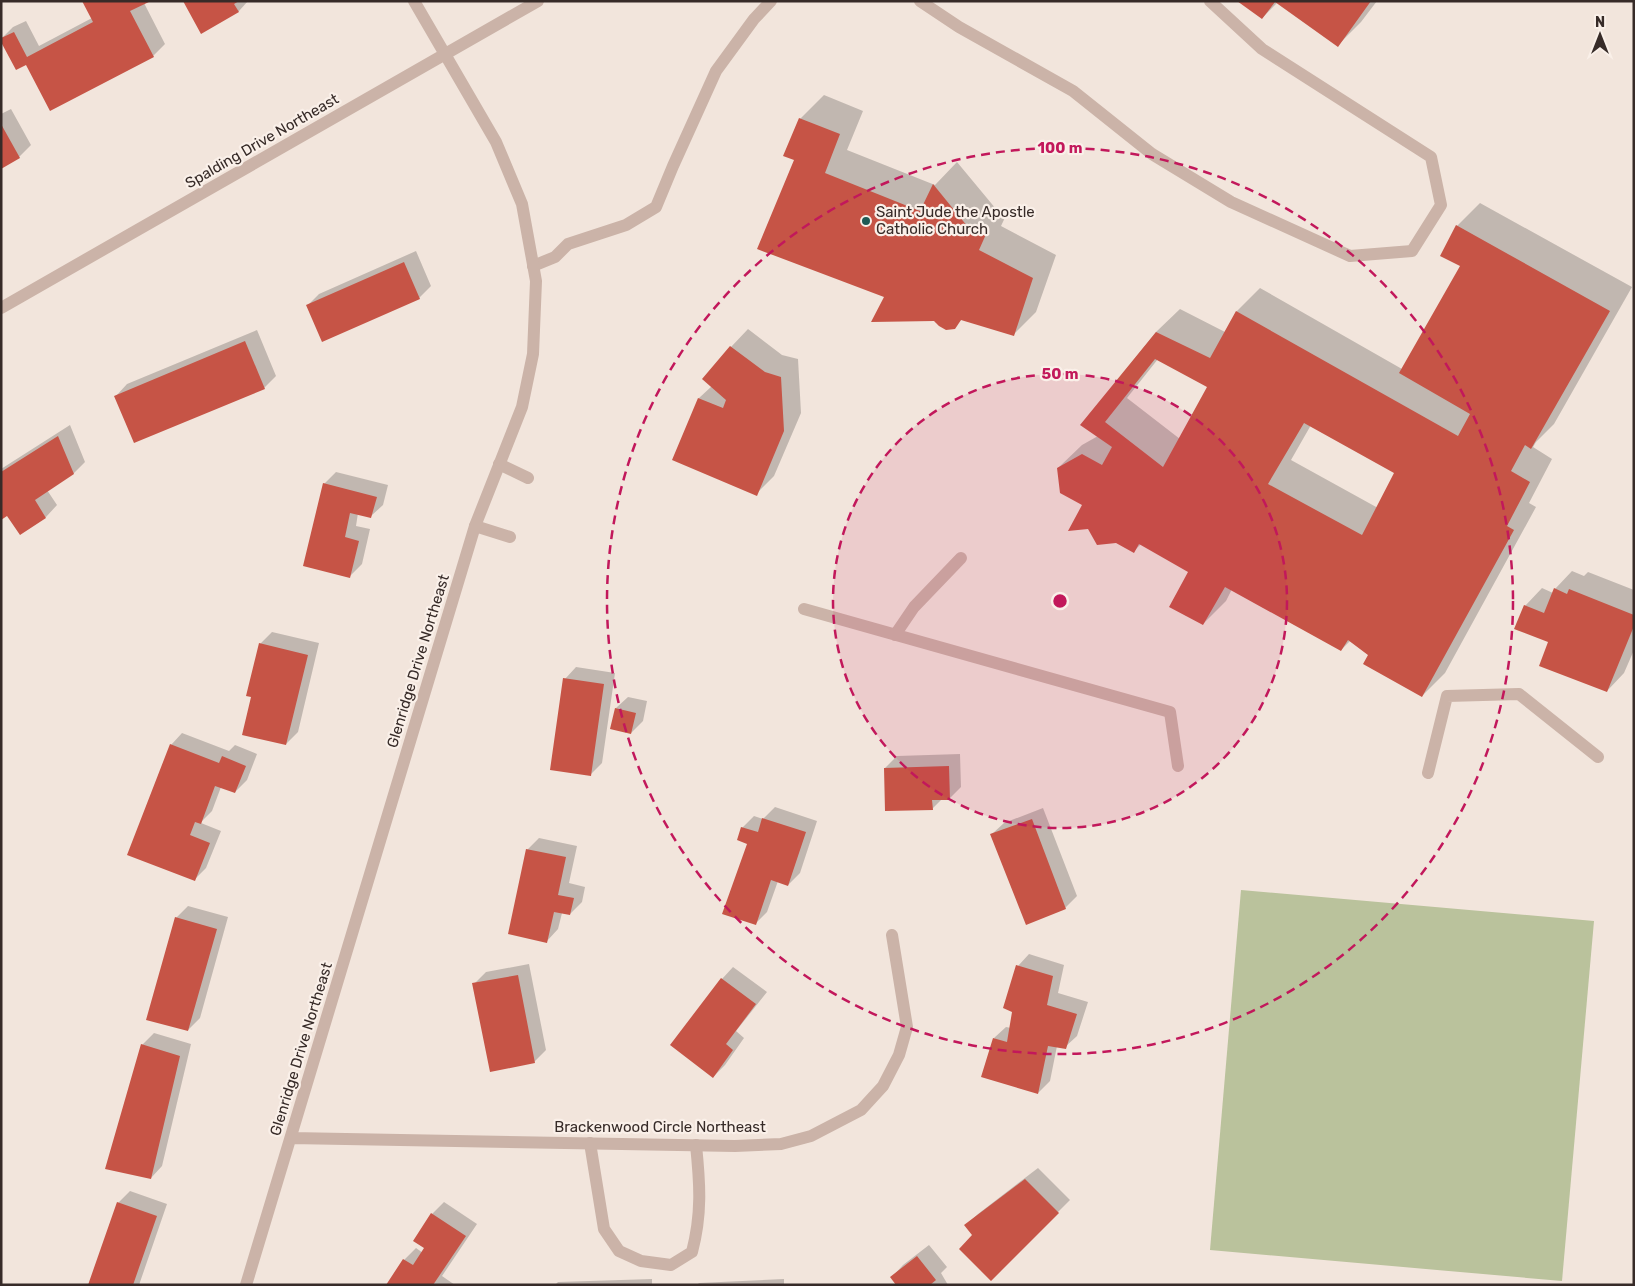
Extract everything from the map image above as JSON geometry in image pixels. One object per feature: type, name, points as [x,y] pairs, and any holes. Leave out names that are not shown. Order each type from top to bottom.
[{"type":"street","name":"Glenridge Drive Northeast","points":[[246,1285],[292,1138],[475,526],[522,407],[533,354],[536,281],[522,204],[496,142],[414,1]]},
{"type":"street","name":"Spalding Drive Northeast","points":[[1,308],[538,1]]},
{"type":"street","points":[[533,266],[555,257],[568,244],[626,225],[656,207],[716,71],[754,19],[771,1]]},
{"type":"street","points":[[920,1],[960,27],[1073,91],[1152,154],[1231,202],[1350,256],[1412,251],[1441,205],[1431,157],[1262,48],[1210,1]]},
{"type":"street","points":[[499,464],[528,478]]},
{"type":"street","points":[[475,526],[510,537]]},
{"type":"street","points":[[895,635],[914,607],[961,558]]},
{"type":"street","points":[[804,609],[1170,712],[1178,766]]},
{"type":"street","points":[[1428,773],[1447,696],[1519,694],[1598,757]]},
{"type":"street","name":"Brackenwood Circle Northeast","points":[[292,1138],[735,1146],[781,1144],[811,1136],[861,1110],[883,1086],[899,1055],[907,1027],[892,935]]},
{"type":"street","points":[[590,1143],[604,1229],[619,1251],[641,1261],[671,1265],[692,1252],[698,1228],[700,1185],[696,1145]]},
{"type":"green space","points":[[1241,890],[1594,921],[1562,1281],[1210,1250]]},
{"type":"building","points":[[82,1],[151,1],[130,11],[154,57],[50,111],[26,65],[16,70],[1,42],[1,38],[14,32],[27,57],[93,22]]},
{"type":"building","points":[[183,1],[239,1],[234,4],[239,12],[201,34]]},
{"type":"building","points":[[1237,1],[1371,1],[1338,47],[1275,2],[1262,19]]},
{"type":"building","name":"Saint Jude the Apostle Catholic Church","points":[[799,118],[840,134],[825,173],[920,211],[933,184],[972,232],[987,232],[979,250],[1033,278],[1014,336],[961,320],[955,329],[946,330],[934,321],[871,322],[884,297],[757,249],[794,160],[783,156]]},
{"type":"building","points":[[1,124],[20,158],[1,169]]},
{"type":"building","points":[[1456,225],[1610,311],[1531,449],[1525,445],[1511,471],[1530,482],[1507,526],[1514,530],[1422,697],[1363,664],[1368,655],[1348,640],[1341,651],[1225,587],[1203,625],[1169,607],[1188,572],[1139,544],[1134,553],[1116,543],[1097,545],[1088,529],[1068,531],[1082,505],[1060,493],[1057,468],[1082,454],[1102,465],[1112,447],[1080,425],[1156,332],[1210,358],[1236,311],[1458,436],[1470,414],[1399,373],[1460,266],[1440,256]],"holes":[[[1155,359],[1207,387],[1163,467],[1105,422]],[[1304,423],[1394,473],[1362,535],[1268,484]]]},
{"type":"building","points":[[404,262],[420,299],[322,342],[306,305]]},
{"type":"building","points":[[245,341],[265,389],[134,443],[114,396]]},
{"type":"building","points":[[730,346],[765,372],[781,377],[784,431],[757,496],[672,460],[698,398],[723,408],[726,400],[702,379]]},
{"type":"building","points":[[58,436],[74,474],[35,500],[46,518],[20,535],[7,516],[1,520],[1,472]]},
{"type":"building","points":[[323,483],[377,497],[371,518],[350,513],[345,537],[359,541],[350,578],[303,566]]},
{"type":"building","points":[[1554,588],[1567,594],[1569,589],[1634,615],[1634,626],[1607,692],[1539,666],[1548,642],[1514,629],[1524,605],[1544,613]]},
{"type":"building","points":[[259,643],[308,655],[286,745],[242,735],[251,697],[246,696]]},
{"type":"building","points":[[563,678],[604,684],[591,776],[550,770]]},
{"type":"building","points":[[615,708],[636,713],[631,734],[610,729]]},
{"type":"building","points":[[170,744],[219,763],[222,756],[246,766],[235,793],[215,786],[201,824],[195,822],[190,835],[210,843],[195,881],[127,855]]},
{"type":"building","points":[[949,766],[950,800],[932,800],[933,810],[885,811],[884,768]]},
{"type":"building","points":[[762,818],[806,832],[788,886],[771,880],[756,925],[722,914],[747,844],[737,840],[741,827],[758,832]]},
{"type":"building","points":[[1032,819],[1066,909],[1026,925],[990,834]]},
{"type":"building","points":[[526,849],[566,857],[558,895],[574,898],[570,915],[554,912],[547,943],[508,934]]},
{"type":"building","points":[[175,917],[217,929],[188,1031],[146,1020]]},
{"type":"building","points":[[1016,965],[1053,976],[1047,1005],[1077,1014],[1066,1049],[1048,1046],[1038,1094],[981,1077],[993,1038],[1007,1042],[1012,1012],[1003,1008]]},
{"type":"building","points":[[518,975],[535,1063],[490,1072],[472,983]]},
{"type":"building","points":[[721,978],[756,1004],[726,1044],[733,1050],[713,1078],[670,1045]]},
{"type":"building","points":[[141,1044],[180,1056],[151,1179],[105,1169]]},
{"type":"building","points":[[1025,1179],[1059,1213],[991,1281],[959,1249],[972,1235],[964,1225]]},
{"type":"building","points":[[117,1202],[157,1216],[133,1285],[88,1285]]},
{"type":"building","points":[[431,1213],[466,1236],[433,1285],[386,1285],[403,1259],[413,1265],[424,1248],[413,1241]]},
{"type":"building","points":[[917,1256],[936,1280],[930,1285],[896,1285],[890,1277]]},
{"type":"place","name":"Saint Jude the Apostle Catholic Church","points":[[866,221]]}]
